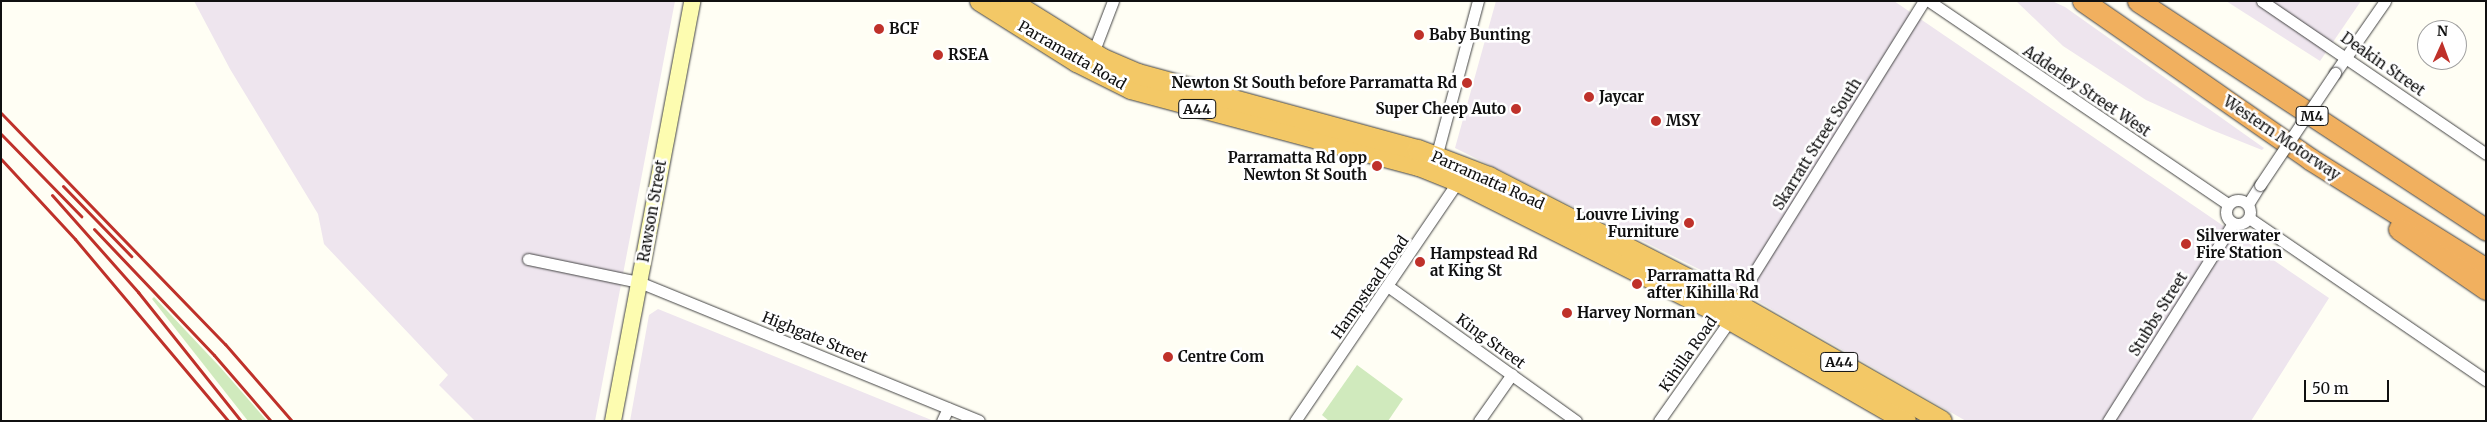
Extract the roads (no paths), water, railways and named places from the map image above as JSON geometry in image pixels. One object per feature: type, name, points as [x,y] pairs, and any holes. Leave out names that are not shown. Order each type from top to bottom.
[{"type":"highway","name":"Parramatta Road","points":[[980,1],[1078,62],[1131,89],[1435,163]]},
{"type":"highway","name":"Parramatta Road","points":[[1010,1],[1093,53],[1120,67],[1172,85],[1435,163],[1462,175],[1733,312],[1942,421]]},
{"type":"highway","name":"Western Motorway","points":[[2082,1],[2310,159],[2486,269]]},
{"type":"highway","name":"M4","points":[[2138,1],[2486,230]]},
{"type":"highway","name":"M4","points":[[2310,159],[2382,218],[2486,289]]},
{"type":"highway","name":"Parramatta Road","points":[[1733,312],[1906,421]]},
{"type":"main road","name":"Rawson Street","points":[[613,421],[692,1]]},
{"type":"street","points":[[1093,53],[1113,1]]},
{"type":"street","points":[[1435,163],[1478,1]]},
{"type":"street","name":"Skarratt Street South","points":[[1733,312],[1924,1]]},
{"type":"street","name":"Adderley Street West","points":[[1929,1],[2228,204]]},
{"type":"street","name":"Deakin Street","points":[[2262,1],[2346,56],[2486,154]]},
{"type":"street","points":[[2248,204],[2238,199],[2228,204],[2226,215],[2233,223],[2244,223],[2249,218],[2248,204],[2384,1]]},
{"type":"street","name":"Hampstead Road","points":[[1301,419],[1462,175]]},
{"type":"street","points":[[2249,218],[2486,380]]},
{"type":"street","name":"Stubbs Street","points":[[2108,421],[2233,223]]},
{"type":"street","name":"Highgate Street","points":[[528,259],[639,282],[979,421]]},
{"type":"street","name":"King Street","points":[[1389,286],[1576,421]]},
{"type":"street","name":"Kihilla Road","points":[[1659,421],[1733,312]]},
{"type":"street","points":[[1479,421],[1512,374]]},
{"type":"street","points":[[942,421],[948,408]]},
{"type":"railway","points":[[1,113],[225,344],[292,421]]},
{"type":"railway","points":[[1,134],[81,216]]},
{"type":"railway","points":[[1,159],[75,239],[228,421]]},
{"type":"railway","points":[[63,186],[131,256]]},
{"type":"railway","points":[[52,195],[138,292],[241,421]]},
{"type":"railway","points":[[94,229],[214,355],[271,421]]},
{"type":"place","name":"BCF","points":[[879,29]]},
{"type":"place","name":"Baby Bunting","points":[[1419,35]]},
{"type":"place","name":"RSEA","points":[[938,55]]},
{"type":"place","name":"Newton St South before Parramatta Rd","points":[[1467,83]]},
{"type":"place","name":"Jaycar","points":[[1589,97]]},
{"type":"place","name":"Super Cheep Auto","points":[[1516,109]]},
{"type":"place","name":"MSY","points":[[1656,121]]},
{"type":"place","name":"Parramatta Rd opp Newton St South","points":[[1377,166]]},
{"type":"place","name":"Louvre Living Furniture","points":[[1689,223]]},
{"type":"place","name":"Silverwater Fire Station","points":[[2186,244]]},
{"type":"place","name":"Hampstead Rd at King St","points":[[1420,262]]},
{"type":"place","name":"Parramatta Rd after Kihilla Rd","points":[[1637,284]]},
{"type":"place","name":"Harvey Norman","points":[[1567,313]]},
{"type":"place","name":"Centre Com","points":[[1168,357]]}]
